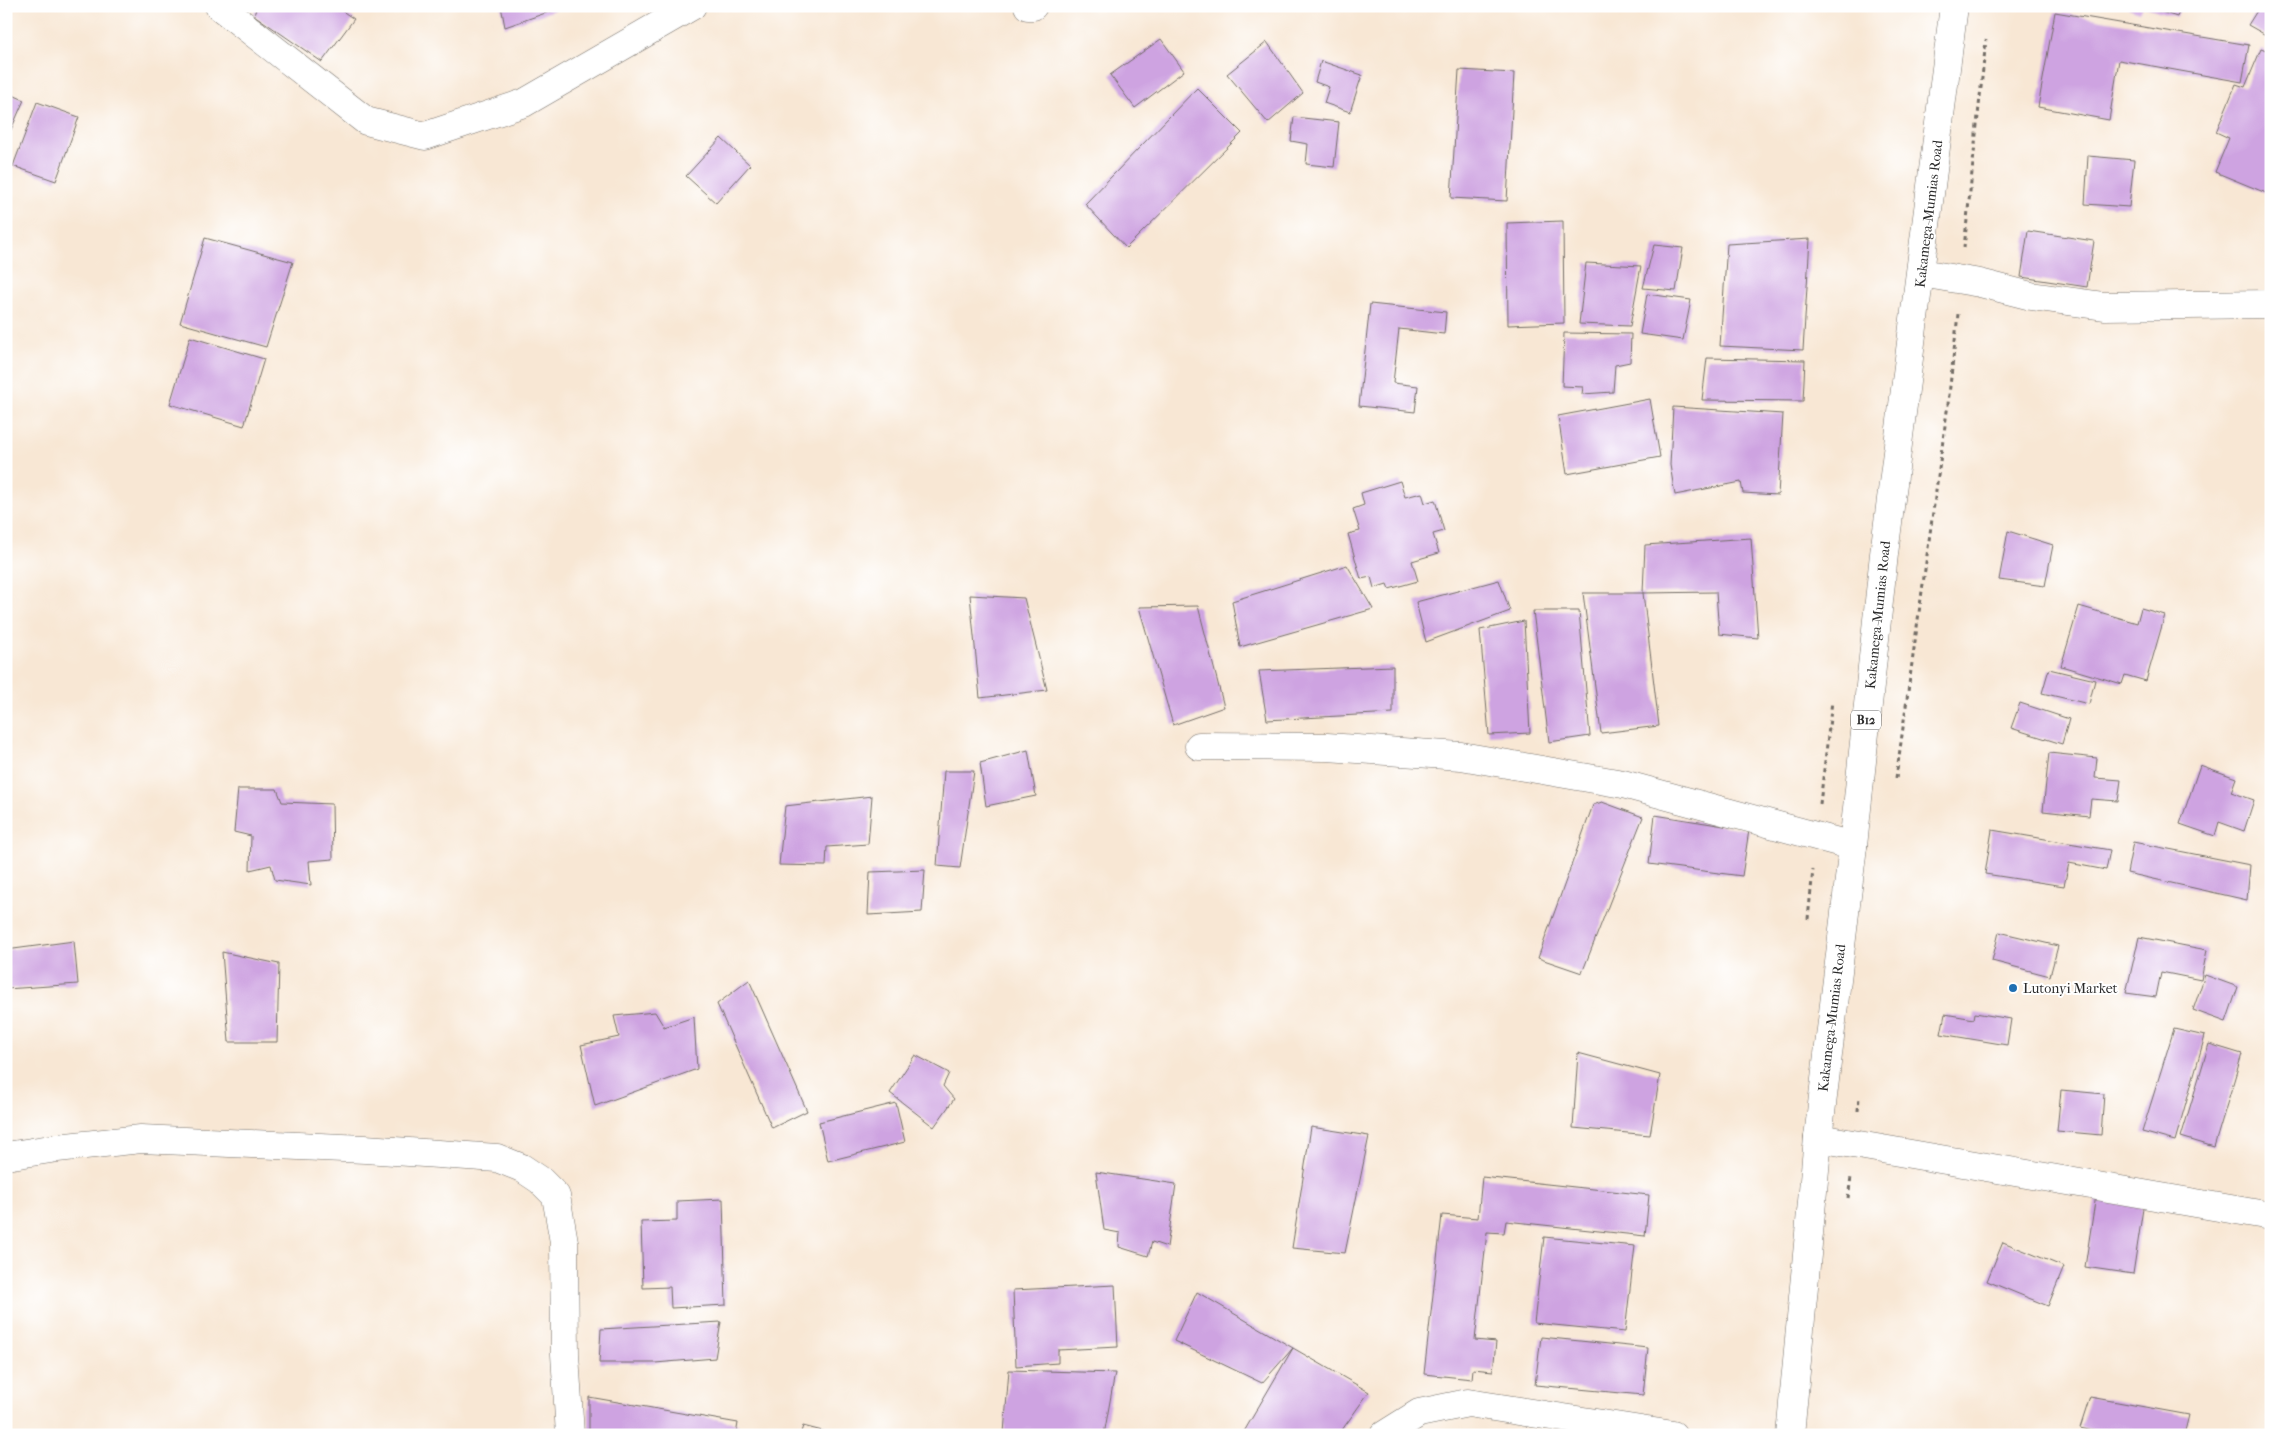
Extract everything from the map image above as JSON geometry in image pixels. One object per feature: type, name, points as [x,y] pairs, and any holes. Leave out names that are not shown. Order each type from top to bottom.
[{"type":"main road","points":[[220,6],[366,121],[426,136],[524,103],[692,6]]},
{"type":"main road","points":[[1028,6],[1033,6]]},
{"type":"main road","name":"Kakamega-Mumias Road","points":[[1790,1435],[1818,1138],[1853,846],[1884,554],[1954,6]]},
{"type":"main road","points":[[1921,273],[2031,296],[2104,306],[2271,304]]},
{"type":"main road","points":[[1199,746],[1327,747],[1461,756],[1623,784],[1853,846]]},
{"type":"main road","points":[[1818,1138],[2271,1216]]},
{"type":"main road","points":[[6,1156],[57,1148],[141,1139],[366,1149],[497,1158],[522,1168],[540,1180],[556,1196],[564,1242],[565,1354],[570,1435]]},
{"type":"main road","points":[[1384,1435],[1420,1413],[1468,1402],[1673,1435]]},
{"type":"path","points":[[1896,782],[1948,404],[1986,36]]},
{"type":"path","points":[[1848,1202],[1859,1095]]},
{"type":"building","points":[[257,6],[335,6],[354,19],[322,62],[254,15]]},
{"type":"building","points":[[501,6],[563,6],[563,7],[505,27]]},
{"type":"building","points":[[2122,6],[2143,6],[2140,12]]},
{"type":"building","points":[[2143,6],[2181,6],[2177,17]]},
{"type":"building","points":[[2260,6],[2271,6],[2271,38],[2248,25]]},
{"type":"building","points":[[2055,12],[2249,45],[2242,82],[2119,60],[2109,120],[2038,107]]},
{"type":"building","points":[[1161,39],[1184,71],[1135,108],[1110,75]]},
{"type":"building","points":[[1267,42],[1303,93],[1268,123],[1227,74]]},
{"type":"building","points":[[2261,49],[2271,53],[2271,195],[2215,172],[2229,138],[2216,132],[2236,84],[2245,87]]},
{"type":"building","points":[[1321,61],[1362,75],[1350,112],[1324,103],[1329,87],[1315,82]]},
{"type":"building","points":[[1459,70],[1514,73],[1507,201],[1451,198]]},
{"type":"building","points":[[1197,88],[1242,133],[1126,248],[1085,204]]},
{"type":"building","points":[[6,92],[24,100],[6,141]]},
{"type":"building","points":[[37,102],[79,117],[56,181],[13,166]]},
{"type":"building","points":[[1294,117],[1339,122],[1334,167],[1306,164],[1308,144],[1291,141]]},
{"type":"building","points":[[721,138],[750,165],[716,203],[686,176]]},
{"type":"building","points":[[2088,156],[2134,160],[2129,207],[2085,204]]},
{"type":"building","points":[[1563,221],[1564,323],[1508,325],[1507,223]]},
{"type":"building","points":[[2028,231],[2094,241],[2087,287],[2021,277]]},
{"type":"building","points":[[205,238],[293,262],[266,347],[180,323]]},
{"type":"building","points":[[1810,239],[1803,350],[1720,346],[1727,244]]},
{"type":"building","points":[[1654,245],[1683,248],[1676,291],[1643,288]]},
{"type":"building","points":[[1586,263],[1641,266],[1630,326],[1579,324]]},
{"type":"building","points":[[1647,294],[1691,300],[1683,340],[1640,334]]},
{"type":"building","points":[[1370,304],[1446,312],[1444,334],[1399,329],[1393,383],[1418,386],[1415,412],[1359,406]]},
{"type":"building","points":[[1564,333],[1631,334],[1630,362],[1615,365],[1613,392],[1582,394],[1583,387],[1562,386]]},
{"type":"building","points":[[190,337],[264,359],[244,426],[170,404]]},
{"type":"building","points":[[1707,358],[1805,360],[1803,401],[1702,400]]},
{"type":"building","points":[[1650,399],[1660,457],[1567,474],[1558,416]]},
{"type":"building","points":[[1673,407],[1783,414],[1778,495],[1743,493],[1741,482],[1675,495],[1670,465]]},
{"type":"building","points":[[1400,481],[1405,497],[1422,493],[1425,503],[1435,500],[1444,531],[1433,534],[1439,553],[1412,561],[1418,581],[1389,589],[1387,584],[1374,588],[1371,577],[1361,579],[1348,534],[1360,531],[1353,509],[1364,505],[1361,493]]},
{"type":"building","points":[[2008,531],[2053,545],[2045,586],[1999,580]]},
{"type":"building","points":[[1751,538],[1758,638],[1719,634],[1716,592],[1643,593],[1645,545]]},
{"type":"building","points":[[1347,565],[1373,609],[1240,647],[1232,601]]},
{"type":"building","points":[[1499,580],[1510,611],[1426,642],[1416,602]]},
{"type":"building","points":[[1583,593],[1643,593],[1659,726],[1601,733]]},
{"type":"building","points":[[970,595],[1024,598],[1047,690],[980,698]]},
{"type":"building","points":[[1198,606],[1224,707],[1173,725],[1139,607]]},
{"type":"building","points":[[2079,606],[2137,623],[2141,608],[2165,615],[2146,681],[2125,675],[2122,684],[2061,666]]},
{"type":"building","points":[[1533,611],[1579,611],[1590,736],[1549,742]]},
{"type":"building","points":[[1524,621],[1530,733],[1489,735],[1480,630]]},
{"type":"building","points":[[1393,666],[1393,713],[1267,720],[1259,671]]},
{"type":"building","points":[[2049,669],[2095,680],[2089,704],[2042,693]]},
{"type":"building","points":[[2020,703],[2069,719],[2062,744],[2011,728]]},
{"type":"building","points":[[1028,750],[1036,796],[986,806],[980,763]]},
{"type":"building","points":[[2049,753],[2097,758],[2095,778],[2121,780],[2118,801],[2091,799],[2089,816],[2043,811]]},
{"type":"building","points":[[2200,765],[2236,778],[2231,792],[2254,800],[2244,831],[2219,822],[2215,836],[2180,824]]},
{"type":"building","points":[[944,771],[974,771],[960,868],[937,866]]},
{"type":"building","points":[[238,789],[277,789],[282,802],[332,804],[333,859],[309,861],[311,885],[275,880],[271,865],[250,870],[251,836],[234,832]]},
{"type":"building","points":[[872,796],[868,844],[827,847],[826,866],[779,865],[785,806]]},
{"type":"building","points":[[1602,802],[1643,817],[1582,973],[1538,958],[1593,805]]},
{"type":"building","points":[[1655,815],[1749,830],[1742,876],[1649,864]]},
{"type":"building","points":[[1992,830],[2110,850],[2106,870],[2069,863],[2064,886],[1985,874]]},
{"type":"building","points":[[2133,842],[2250,865],[2247,900],[2127,873]]},
{"type":"building","points":[[925,870],[922,912],[868,915],[870,872]]},
{"type":"building","points":[[1999,932],[2058,946],[2050,976],[1992,961]]},
{"type":"building","points":[[2139,937],[2207,950],[2201,980],[2161,972],[2156,997],[2126,993]]},
{"type":"building","points":[[74,941],[78,984],[6,989],[6,950]]},
{"type":"building","points":[[222,952],[279,964],[277,1042],[229,1042]]},
{"type":"building","points":[[2205,975],[2238,987],[2226,1022],[2193,1010]]},
{"type":"building","points":[[749,980],[807,1111],[772,1128],[717,1004]]},
{"type":"building","points":[[655,1012],[664,1027],[694,1017],[697,1069],[595,1106],[581,1045],[619,1037],[614,1016]]},
{"type":"building","points":[[1975,1013],[2011,1019],[2007,1045],[1941,1034],[1945,1014],[1974,1019]]},
{"type":"building","points":[[2174,1029],[2205,1036],[2175,1141],[2142,1132]]},
{"type":"building","points":[[2209,1044],[2242,1054],[2214,1147],[2181,1137]]},
{"type":"building","points":[[1578,1053],[1660,1075],[1650,1135],[1573,1128]]},
{"type":"building","points":[[915,1055],[949,1073],[943,1086],[954,1099],[934,1127],[890,1093]]},
{"type":"building","points":[[2061,1090],[2104,1094],[2101,1135],[2057,1131]]},
{"type":"building","points":[[896,1103],[905,1142],[828,1161],[819,1122]]},
{"type":"building","points":[[1311,1127],[1369,1136],[1345,1253],[1292,1248]]},
{"type":"building","points":[[1096,1172],[1176,1184],[1167,1247],[1152,1242],[1148,1256],[1119,1247],[1120,1233],[1104,1230]]},
{"type":"building","points":[[1482,1177],[1649,1195],[1645,1236],[1506,1221],[1504,1233],[1487,1232],[1475,1340],[1496,1342],[1493,1371],[1473,1369],[1472,1379],[1424,1374],[1442,1215],[1478,1218]]},
{"type":"building","points":[[2096,1195],[2144,1202],[2133,1274],[2085,1267]]},
{"type":"building","points":[[723,1199],[726,1305],[671,1308],[670,1287],[643,1288],[641,1222],[677,1221],[677,1201]]},
{"type":"building","points":[[1544,1237],[1635,1246],[1625,1332],[1534,1323]]},
{"type":"building","points":[[2003,1242],[2064,1267],[2048,1306],[1987,1281]]},
{"type":"building","points":[[1115,1285],[1118,1347],[1058,1350],[1058,1363],[1016,1366],[1013,1290]]},
{"type":"building","points":[[1197,1292],[1293,1348],[1262,1383],[1174,1341]]},
{"type":"building","points":[[721,1322],[715,1358],[655,1363],[599,1363],[601,1329]]},
{"type":"building","points":[[1541,1337],[1648,1348],[1643,1395],[1535,1385]]},
{"type":"building","points":[[1293,1348],[1369,1392],[1342,1430],[1334,1435],[1242,1435]]},
{"type":"building","points":[[1009,1370],[1115,1373],[1104,1435],[1004,1433]]},
{"type":"building","points":[[589,1397],[738,1423],[736,1435],[589,1435]]},
{"type":"building","points":[[2090,1397],[2189,1415],[2184,1435],[2110,1435],[2080,1428]]},
{"type":"building","points":[[803,1426],[834,1434],[834,1435],[800,1435]]},
{"type":"building","points":[[950,1431],[951,1435],[922,1435],[921,1433]]},
{"type":"place","name":"Lutonyi Market","points":[[2013,988]]}]
